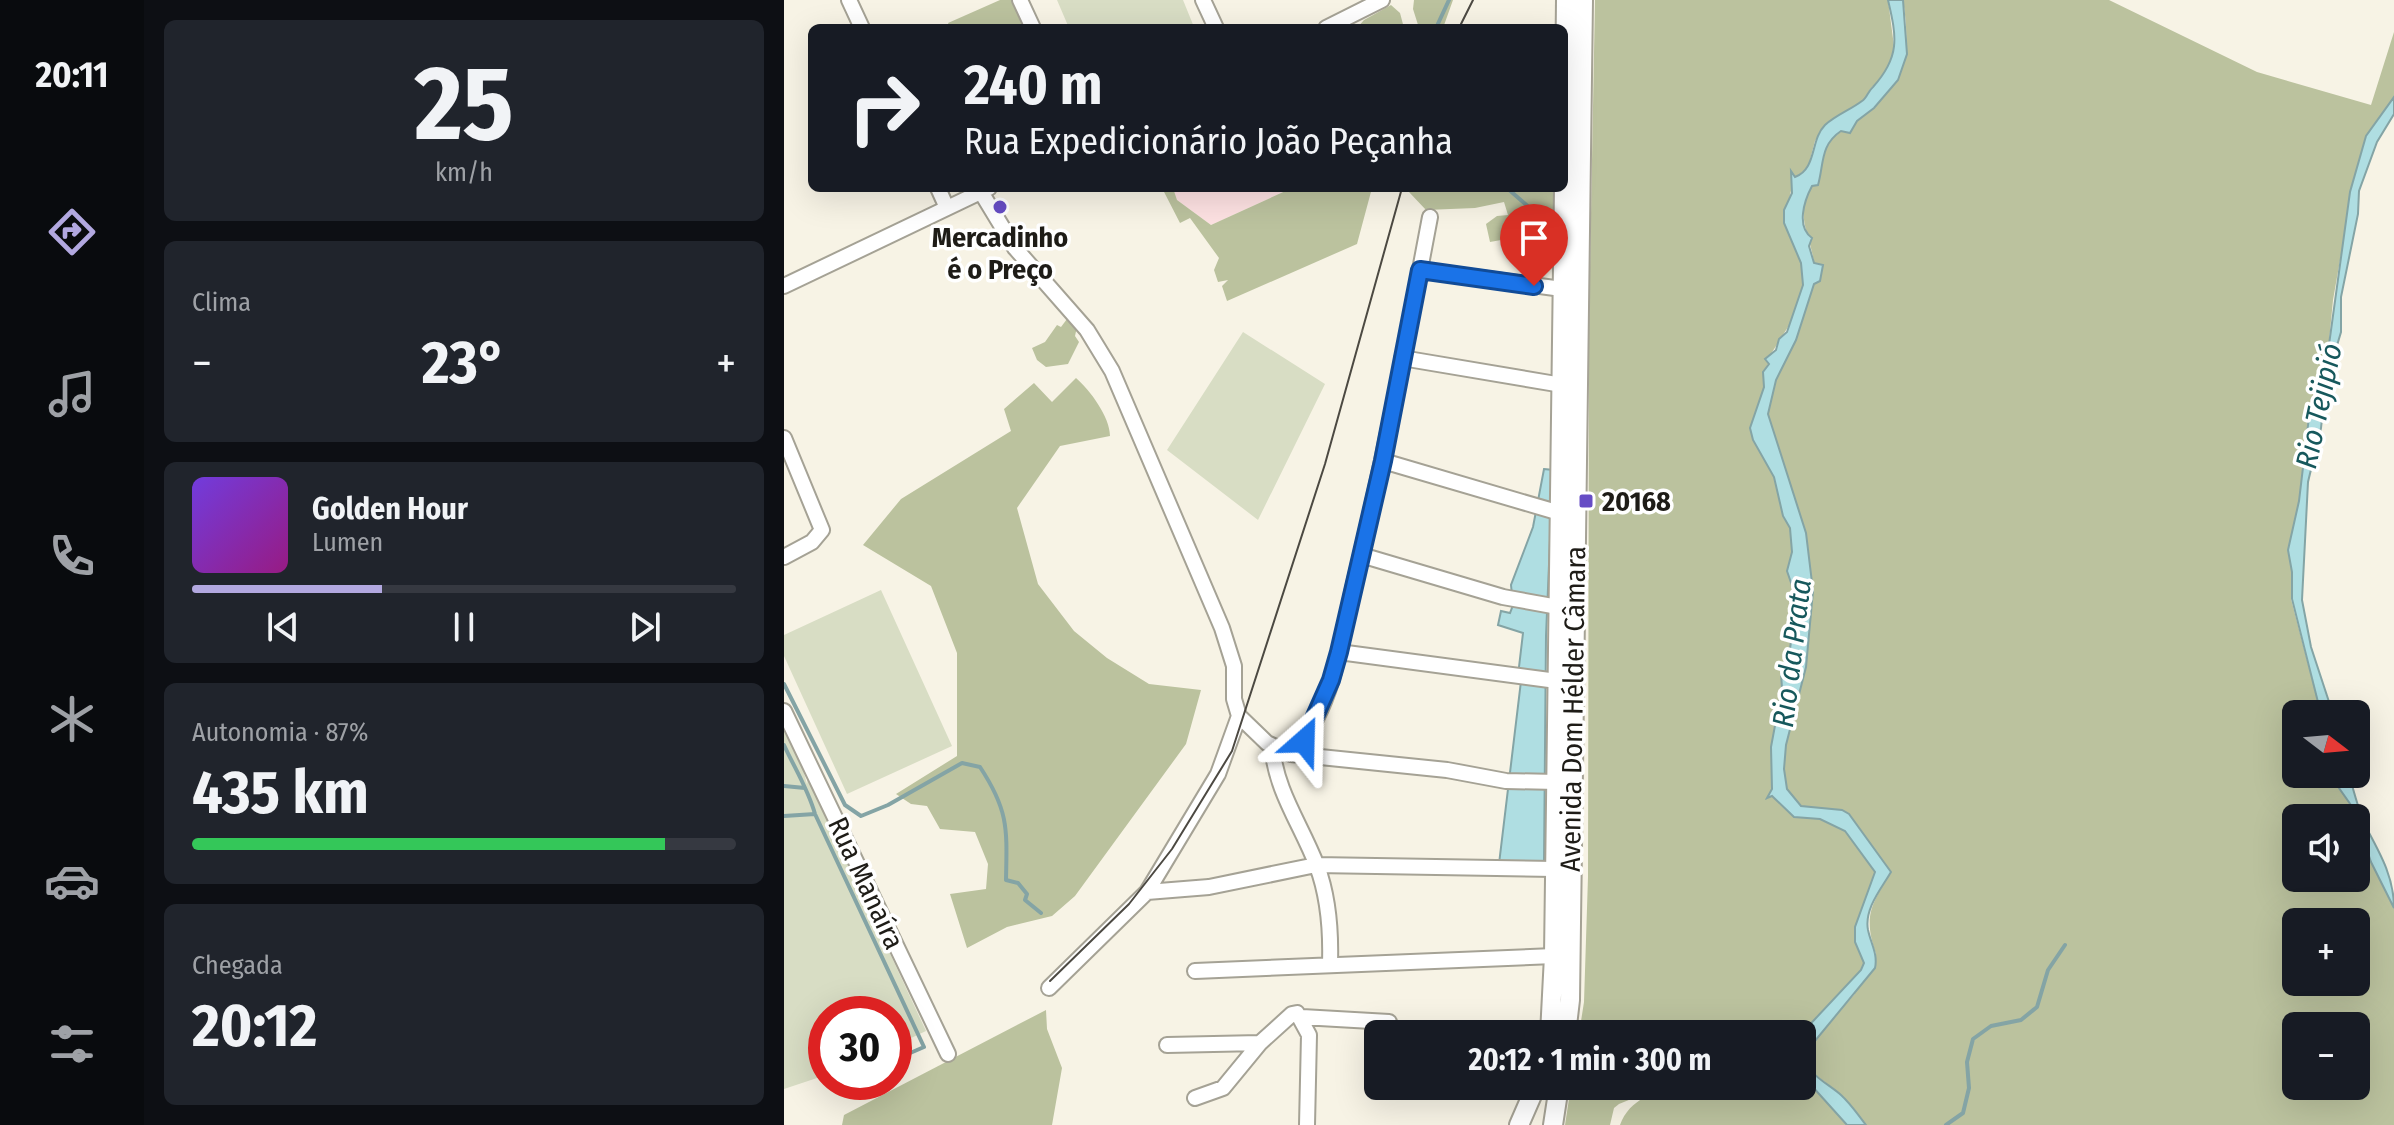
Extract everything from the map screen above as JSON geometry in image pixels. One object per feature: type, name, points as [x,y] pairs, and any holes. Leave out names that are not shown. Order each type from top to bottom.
[{"type":"main road","name":"Avenida Dom Hélder Câmara","points":[[1566,0],[1566,24]]},
{"type":"main road","name":"Avenida Dom Hélder Câmara","points":[[1568,1020],[1583,0]]},
{"type":"main road","name":"Avenida Dom Hélder Câmara","points":[[1551,1020],[1554,956],[1552,681],[1562,385],[1564,192]]},
{"type":"main road","points":[[1519,1125],[1530,1100]]},
{"type":"main road","points":[[1553,1125],[1557,1100]]},
{"type":"street","points":[[849,0],[860,24]]},
{"type":"street","points":[[1020,0],[1031,24]]},
{"type":"street","points":[[1203,0],[1214,24]]},
{"type":"street","points":[[1334,24],[1382,0]]},
{"type":"street","points":[[940,192],[947,208]]},
{"type":"street","points":[[784,286],[981,192]]},
{"type":"street","points":[[986,192],[1015,248],[1087,330],[1112,371],[1227,641],[1234,666],[1234,699],[1239,716],[1272,746],[1291,754],[1447,770],[1506,781],[1552,782]]},
{"type":"street","points":[[1291,754],[1304,741],[1315,719],[1339,652],[1383,461],[1430,217]]},
{"type":"street","points":[[1420,270],[1562,289]]},
{"type":"street","points":[[1402,358],[1562,385]]},
{"type":"street","points":[[784,438],[822,530],[812,542],[784,557]]},
{"type":"street","points":[[1383,461],[1557,512]]},
{"type":"street","points":[[1361,555],[1503,597],[1554,606]]},
{"type":"street","points":[[1339,652],[1552,681]]},
{"type":"street","name":"Rua Manaíra","points":[[784,711],[948,1054]]},
{"type":"street","points":[[1049,988],[1147,892],[1218,774],[1239,716]]},
{"type":"street","points":[[1272,746],[1275,774],[1282,794],[1316,865],[1330,922],[1330,963]]},
{"type":"street","points":[[1147,892],[1209,887],[1316,865],[1554,869]]},
{"type":"street","points":[[1195,971],[1554,956]]},
{"type":"street","points":[[1195,1098],[1223,1088],[1260,1043],[1292,1014],[1364,1021]]},
{"type":"street","points":[[1302,1017],[1309,1035],[1307,1125]]},
{"type":"street","points":[[1167,1045],[1260,1043]]},
{"type":"shaded area","points":[[1174,192],[1283,192],[1211,225],[1177,200]]},
{"type":"green space","points":[[1000,0],[1020,0],[1030,24],[948,24]]},
{"type":"green space","points":[[1057,0],[1183,0],[1193,24],[1067,24]]},
{"type":"green space","points":[[1414,0],[1453,0],[1444,24],[1418,24]]},
{"type":"green space","points":[[1595,0],[1888,0],[1895,54],[1886,73],[1870,89],[1865,100],[1824,126],[1815,141],[1808,167],[1795,178],[1792,186],[1784,223],[1801,263],[1803,285],[1795,316],[1763,372],[1764,387],[1751,428],[1753,440],[1774,477],[1783,516],[1790,528],[1792,552],[1787,571],[1797,600],[1786,639],[1791,642],[1782,674],[1771,747],[1772,796],[1795,817],[1820,819],[1845,831],[1875,872],[1857,928],[1864,963],[1814,1020],[1581,1020],[1588,877],[1589,321]]},
{"type":"green space","points":[[1903,0],[2109,0],[2257,72],[2371,105],[2394,32],[2394,97],[2366,136],[2355,175],[2333,300],[2328,352],[2309,417],[2299,501],[2288,550],[2292,572],[2291,599],[2317,700],[2282,700],[2282,788],[2342,788],[2350,804],[2282,804],[2282,892],[2370,892],[2370,854],[2394,908],[2394,1125],[1866,1125],[1839,1093],[1816,1075],[1816,1038],[1854,995],[1876,954],[1870,930],[1871,911],[1891,872],[1849,814],[1842,810],[1801,806],[1787,789],[1784,769],[1786,745],[1806,667],[1813,591],[1768,414],[1776,380],[1796,340],[1814,284],[1820,281],[1822,265],[1814,263],[1804,207],[1812,186],[1818,185],[1821,158],[1828,143],[1837,134],[1874,107],[1886,94],[1901,68],[1906,37]]},
{"type":"green space","points":[[1391,5],[1400,13],[1403,24],[1360,24]]},
{"type":"green space","points":[[1164,192],[1174,192],[1177,200],[1211,225],[1283,192],[1371,192],[1357,244],[1227,301],[1222,286],[1228,280],[1218,282],[1214,270],[1219,258],[1190,218],[1180,223]]},
{"type":"green space","points":[[1409,192],[1556,192],[1555,262],[1537,265],[1535,244],[1525,241],[1505,247],[1501,240],[1490,242],[1486,224],[1497,216],[1508,215],[1504,202],[1475,208],[1426,210]]},
{"type":"green space","points":[[1067,319],[1077,327],[1075,336],[1079,342],[1068,364],[1046,367],[1037,360],[1032,348],[1045,342],[1057,325],[1061,327]]},
{"type":"green space","points":[[1243,332],[1325,384],[1258,520],[1167,450]]},
{"type":"green space","points":[[1076,378],[1098,404],[1107,421],[1110,436],[1060,446],[1017,508],[1038,584],[1074,631],[1107,658],[1149,684],[1201,690],[1186,744],[1075,896],[1052,916],[1007,927],[967,948],[950,894],[986,889],[988,864],[975,832],[940,829],[927,806],[911,804],[896,794],[957,756],[957,653],[931,586],[863,545],[901,499],[1011,431],[1004,409],[1034,383],[1052,402]]},
{"type":"green space","points":[[881,590],[952,746],[847,794],[784,656],[784,635]]},
{"type":"green space","points":[[784,726],[801,762],[807,784],[808,777],[910,996],[808,996],[808,1081],[784,1089]]},
{"type":"green space","points":[[912,1001],[926,1031],[912,1038]]},
{"type":"green space","points":[[1046,1010],[1047,1029],[1062,1068],[1052,1125],[842,1125],[844,1115],[873,1100],[912,1100],[912,1080]]},
{"type":"green space","points":[[1816,1091],[1847,1125],[1620,1125],[1637,1102],[1816,1100]]},
{"type":"green space","points":[[1569,1100],[1629,1100],[1614,1108],[1610,1125],[1565,1125]]},
{"type":"water","name":"Rio da Prata","points":[[1888,0],[1903,0],[1907,54],[1898,80],[1874,108],[1857,121],[1850,133],[1841,131],[1829,142],[1818,185],[1812,186],[1806,199],[1804,227],[1812,238],[1809,246],[1814,263],[1823,265],[1820,281],[1814,284],[1796,340],[1776,380],[1768,414],[1806,533],[1813,591],[1806,667],[1786,745],[1784,769],[1787,789],[1801,806],[1842,810],[1849,814],[1891,872],[1868,914],[1875,968],[1816,1040],[1814,1020],[1864,963],[1855,942],[1855,927],[1875,872],[1845,831],[1820,819],[1794,817],[1772,796],[1767,798],[1772,789],[1771,747],[1782,688],[1781,674],[1791,642],[1786,639],[1797,600],[1787,571],[1792,552],[1790,528],[1783,516],[1774,477],[1753,440],[1750,428],[1764,387],[1763,372],[1769,364],[1765,359],[1776,350],[1779,339],[1787,332],[1803,285],[1801,263],[1784,223],[1784,210],[1792,193],[1791,171],[1795,177],[1807,168],[1820,131],[1834,118],[1864,100],[1882,76],[1892,56],[1893,25]]},
{"type":"water","name":"Rio Tejipió","points":[[2394,97],[2394,114],[2377,142],[2359,191],[2358,214],[2341,297],[2341,332],[2326,382],[2321,428],[2308,482],[2302,600],[2311,647],[2328,700],[2317,700],[2292,599],[2288,550],[2299,501],[2309,417],[2328,352],[2350,192],[2366,136]]},
{"type":"water","points":[[1544,469],[1553,470],[1546,636],[1544,862],[1499,864],[1521,681],[1519,667],[1523,633],[1498,625],[1501,611],[1510,613],[1513,605],[1511,585],[1533,527]]},
{"type":"water","points":[[2339,788],[2353,788],[2358,804],[2350,804]]},
{"type":"water","points":[[2370,835],[2389,877],[2394,908],[2371,862]]},
{"type":"water","name":"Rio da Prata","points":[[1816,1075],[1845,1098],[1866,1125],[1847,1125],[1816,1091]]},
{"type":"waterway","points":[[1438,24],[1449,0]]},
{"type":"waterway","points":[[1512,192],[1538,215],[1551,257]]},
{"type":"waterway","points":[[784,684],[845,805],[861,816],[888,805],[962,763],[980,767],[996,796],[1004,821],[1006,880],[1018,883],[1027,894],[1025,900],[1041,913]]},
{"type":"waterway","points":[[784,745],[900,996]]},
{"type":"waterway","points":[[784,786],[805,788]]},
{"type":"waterway","points":[[784,816],[815,814]]},
{"type":"waterway","points":[[1946,1125],[1963,1113],[1969,1088],[1967,1062],[1973,1039],[1991,1026],[2021,1020],[2037,1007],[2048,970],[2065,945]]},
{"type":"waterway","points":[[912,1021],[924,1047],[912,1052]]},
{"type":"tram line","points":[[1461,24],[1473,0]]},
{"type":"tram line","points":[[1050,981],[1129,904],[1172,849],[1232,751],[1325,464],[1401,192]]},
{"type":"place","name":"Mercadinho é o Preço","points":[[1000,207]]},
{"type":"place","name":"20168","points":[[1586,501]]},
{"type":"route","points":[[1304,741],[1331,680],[1339,652],[1383,461],[1420,270],[1534,286]]}]
